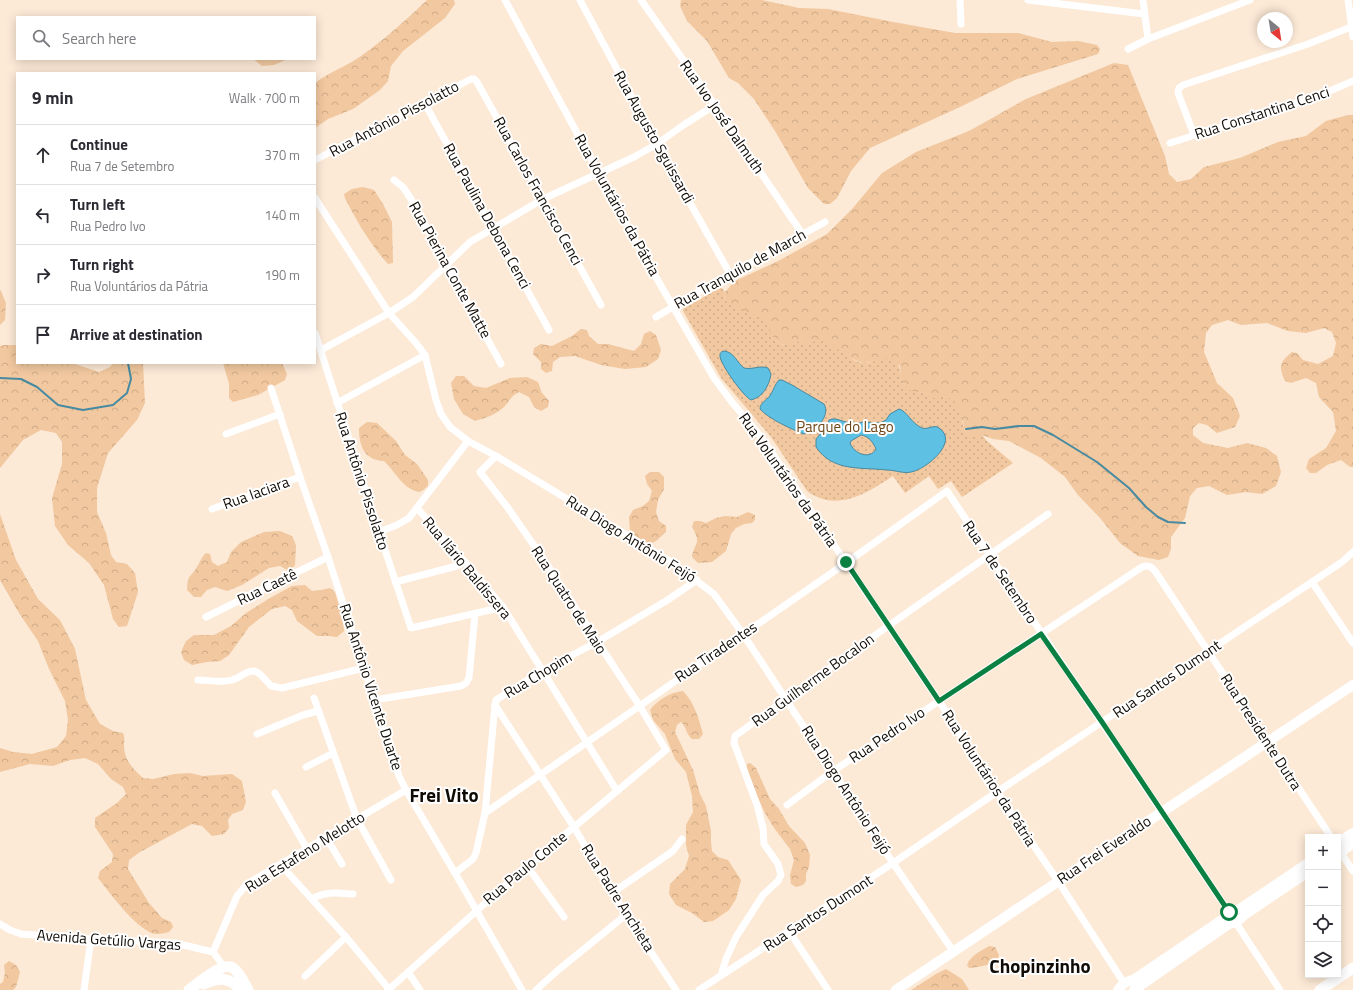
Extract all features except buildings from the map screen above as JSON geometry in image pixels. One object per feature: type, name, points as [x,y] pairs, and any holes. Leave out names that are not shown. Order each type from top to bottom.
[{"type":"main road","points":[[1320,990],[1353,968]]},
{"type":"main road","points":[[189,990],[228,974]]},
{"type":"main road","points":[[228,974],[242,990]]},
{"type":"main road","points":[[228,974],[248,990]]},
{"type":"street","name":"Rua Voluntários da Pátria","points":[[504,0],[641,251],[714,378],[762,438],[846,562],[939,701],[997,792],[1058,881],[1126,987]]},
{"type":"street","name":"Rua Augusto Sguissardi","points":[[580,0],[657,144],[730,274]]},
{"type":"street","name":"Rua Ivo José Dalmuth","points":[[641,0],[803,234]]},
{"type":"street","points":[[960,0],[961,24]]},
{"type":"street","points":[[1028,0],[1144,14]]},
{"type":"street","points":[[1143,0],[1148,39]]},
{"type":"street","points":[[1128,49],[1231,3],[1250,0]]},
{"type":"street","points":[[1348,0],[1353,37]]},
{"type":"street","points":[[1194,136],[1178,93],[1179,88],[1183,85],[1308,44],[1351,26]]},
{"type":"street","name":"Rua Antônio Pissolatto","points":[[316,159],[424,102],[470,79],[474,79]]},
{"type":"street","name":"Rua Carlos Francisco Cenci","points":[[474,79],[543,199],[601,305]]},
{"type":"street","name":"Rua Constantina Cenci","points":[[1170,143],[1316,97],[1353,81]]},
{"type":"street","name":"Rua Paulina Debona Cenci","points":[[424,102],[549,330]]},
{"type":"street","points":[[321,350],[413,297],[470,242],[543,199],[634,157],[657,144],[715,105]]},
{"type":"street","name":"Rua Pierina Conte Matte","points":[[394,180],[403,186],[411,199],[501,364]]},
{"type":"street","name":"Rua Diogo Antônio Feijó","points":[[316,200],[389,312],[416,343],[424,355],[442,414],[450,427],[468,441],[496,456],[673,563],[714,594],[744,634],[953,951]]},
{"type":"street","name":"Rua Tranquilo de March","points":[[656,317],[730,274],[825,222]]},
{"type":"street","name":"Rua Antônio Pissolatto","points":[[316,337],[378,532],[412,628],[475,614]]},
{"type":"street","points":[[337,403],[424,355]]},
{"type":"street","name":"Rua Antônio Vicente Duarte","points":[[271,388],[399,776],[522,990]]},
{"type":"street","points":[[226,434],[280,414]]},
{"type":"street","points":[[378,532],[397,525],[409,518],[468,441]]},
{"type":"street","name":"Rua Quatro de Maio","points":[[496,456],[480,472],[508,508],[544,560],[639,705],[666,750]]},
{"type":"street","name":"Rua Iaciara","points":[[212,509],[300,477]]},
{"type":"street","name":"Rua Tiradentes","points":[[485,813],[639,705],[744,634],[946,490]]},
{"type":"street","name":"Rua 7 de Setembro","points":[[946,490],[1280,990]]},
{"type":"street","name":"Rua Ilário Baldissera","points":[[417,508],[503,607],[618,791]]},
{"type":"street","name":"Rua Guilherme Bocalon","points":[[721,975],[726,959],[736,937],[763,895],[778,881],[781,875],[778,864],[764,844],[757,805],[734,743],[735,736],[888,626],[1048,514]]},
{"type":"street","name":"Rua Santos Dumont","points":[[699,990],[894,863],[997,792],[1342,562],[1353,552]]},
{"type":"street","name":"Rua Caetê","points":[[206,618],[328,557]]},
{"type":"street","points":[[395,582],[457,566],[465,562]]},
{"type":"street","name":"Rua Pedro Ivo","points":[[787,805],[833,771],[1142,567],[1151,567]]},
{"type":"street","name":"Rua Presidente Dutra","points":[[1151,567],[1330,834]]},
{"type":"street","name":"Rua Chopim","points":[[455,873],[473,859],[476,853],[485,813],[496,700],[542,671],[597,642],[666,601],[697,580]]},
{"type":"street","points":[[1312,582],[1353,643]]},
{"type":"street","points":[[374,700],[462,686],[469,678],[475,614],[503,607]]},
{"type":"street","points":[[198,680],[231,681],[244,672],[255,671],[260,674],[270,686],[282,688],[364,668]]},
{"type":"street","name":"Rua Frei Everaldo","points":[[896,990],[1353,686]]},
{"type":"street","points":[[314,698],[357,819],[391,880]]},
{"type":"street","name":"Rua Padre Anchieta","points":[[495,705],[574,827],[612,893],[676,990]]},
{"type":"street","points":[[257,734],[302,715],[318,711]]},
{"type":"street","name":"Rua Paulo Conte","points":[[388,990],[526,866],[666,750]]},
{"type":"street","points":[[306,767],[333,753]]},
{"type":"street","name":"Rua Estafeno Melotto","points":[[213,952],[237,896],[247,884],[406,790]]},
{"type":"street","points":[[275,794],[307,849]]},
{"type":"street","points":[[1341,843],[1353,833]]},
{"type":"street","points":[[326,837],[342,864]]},
{"type":"street","points":[[612,893],[673,851],[682,839]]},
{"type":"street","points":[[1341,845],[1353,842]]},
{"type":"street","name":"Rua Presidente Dutra","points":[[1341,851],[1353,871]]},
{"type":"street","points":[[281,865],[346,937],[388,990]]},
{"type":"street","points":[[1232,917],[1240,909],[1305,865]]},
{"type":"street","points":[[526,866],[564,917]]},
{"type":"street","points":[[1126,987],[1232,917],[1305,874]]},
{"type":"street","points":[[312,899],[329,892],[353,894]]},
{"type":"street","points":[[536,990],[627,914]]},
{"type":"street","name":"Avenida Getúlio Vargas","points":[[0,924],[21,934],[91,940],[175,943],[213,952]]},
{"type":"street","points":[[789,931],[828,990]]},
{"type":"street","points":[[305,976],[346,937]]},
{"type":"street","points":[[84,990],[91,940]]},
{"type":"street","points":[[213,952],[228,974]]},
{"type":"street","points":[[408,972],[420,990]]},
{"type":"green space","points":[[427,0],[454,0],[455,4],[445,18],[403,51],[391,66],[388,81],[380,90],[353,109],[328,119],[316,127],[316,82],[355,60],[395,30]]},
{"type":"green space","points":[[681,0],[762,0],[799,8],[828,9],[955,33],[1018,33],[1052,42],[1078,41],[1097,45],[1100,49],[1098,54],[1017,79],[870,148],[851,171],[837,198],[830,204],[824,204],[808,188],[775,131],[754,99],[738,83],[729,78],[707,41],[687,21],[680,6]]},
{"type":"green space","points":[[254,60],[286,60],[274,65],[262,66]]},
{"type":"green space","points":[[1114,63],[1128,65],[1165,156],[1169,174],[1177,182],[1191,179],[1204,167],[1240,158],[1278,142],[1306,136],[1326,121],[1353,115],[1353,467],[1350,467],[1341,460],[1327,465],[1316,473],[1310,473],[1306,468],[1309,459],[1326,448],[1336,431],[1333,412],[1319,397],[1316,383],[1306,378],[1291,383],[1285,381],[1281,372],[1281,365],[1292,352],[1297,353],[1303,360],[1318,364],[1333,356],[1336,343],[1332,332],[1324,328],[1306,333],[1288,331],[1267,323],[1241,325],[1228,320],[1212,325],[1206,333],[1204,352],[1217,383],[1233,398],[1240,416],[1235,427],[1217,433],[1207,425],[1199,423],[1193,428],[1193,435],[1203,443],[1228,448],[1247,443],[1266,448],[1277,456],[1281,472],[1276,486],[1262,494],[1246,492],[1227,495],[1209,486],[1197,488],[1190,496],[1185,518],[1171,537],[1171,549],[1168,557],[1159,560],[1138,556],[1120,543],[1100,518],[1078,495],[1065,477],[1041,458],[1009,441],[993,439],[982,435],[970,435],[966,433],[963,421],[945,396],[938,399],[930,397],[924,393],[913,392],[906,388],[901,379],[900,366],[890,358],[877,362],[863,363],[811,343],[796,342],[789,345],[780,344],[774,339],[767,325],[757,317],[729,306],[724,299],[725,292],[735,281],[780,260],[827,234],[853,208],[882,173],[916,152],[969,131],[1026,99]]},
{"type":"green space","points":[[363,187],[374,190],[392,222],[393,263],[388,264],[375,249],[345,198],[344,194],[352,189]]},
{"type":"green space","name":"Parque do Lago","points":[[721,287],[725,292],[724,299],[728,303],[736,308],[754,314],[759,318],[769,327],[774,339],[778,343],[787,345],[797,342],[825,342],[857,362],[863,363],[870,363],[887,358],[894,359],[899,366],[902,379],[908,389],[914,392],[927,394],[933,398],[945,396],[951,399],[958,407],[966,433],[970,435],[982,435],[1013,463],[962,497],[951,481],[938,489],[929,476],[905,493],[893,476],[873,489],[852,498],[841,500],[829,500],[818,497],[807,491],[771,437],[721,378],[683,311],[683,309]]},
{"type":"green space","points":[[0,289],[6,303],[5,320],[0,325]]},
{"type":"green space","points":[[581,329],[587,330],[589,336],[598,344],[608,344],[634,351],[641,344],[644,334],[650,331],[656,335],[661,350],[658,359],[646,367],[625,369],[601,365],[575,356],[560,357],[553,362],[552,371],[546,373],[541,369],[541,362],[533,354],[534,348],[541,344],[552,346],[572,336]]},
{"type":"green space","points":[[16,345],[16,364],[75,364],[99,372],[110,367],[112,364],[143,364],[145,403],[137,420],[108,453],[97,488],[97,512],[106,533],[111,555],[116,562],[127,564],[135,573],[138,592],[127,626],[119,627],[113,619],[104,585],[89,563],[68,545],[55,526],[52,498],[62,464],[62,442],[56,433],[41,430],[23,440],[0,468],[0,346]]},
{"type":"green space","points":[[223,364],[282,364],[287,374],[285,380],[258,395],[233,402],[229,398],[229,384]]},
{"type":"green space","points":[[456,376],[464,376],[474,386],[486,388],[510,378],[527,377],[538,382],[542,393],[549,401],[548,407],[541,411],[534,407],[529,397],[519,392],[512,397],[505,406],[495,413],[475,421],[463,414],[454,399],[451,383]]},
{"type":"green space","points":[[367,422],[377,423],[396,441],[405,455],[417,464],[428,480],[428,486],[420,492],[414,491],[400,480],[384,461],[377,460],[367,455],[360,441],[359,428]]},
{"type":"green space","points":[[650,472],[659,472],[664,477],[664,489],[658,500],[656,512],[659,521],[666,526],[666,532],[650,544],[636,538],[630,532],[629,517],[633,510],[643,506],[649,501],[652,491],[647,484],[645,476]]},
{"type":"green space","points":[[748,512],[755,515],[755,520],[752,523],[744,524],[736,528],[731,534],[726,551],[712,562],[698,563],[692,557],[697,542],[697,537],[692,527],[694,521],[706,523],[716,518],[725,516],[737,517]]},
{"type":"green space","points":[[0,514],[16,560],[38,599],[60,620],[75,649],[86,700],[100,724],[113,731],[123,733],[124,751],[127,760],[136,771],[143,778],[153,779],[174,774],[190,773],[203,776],[232,774],[242,781],[246,802],[243,810],[232,814],[228,820],[229,828],[224,834],[212,836],[202,826],[192,824],[140,852],[129,860],[128,869],[149,903],[162,918],[171,922],[173,927],[169,932],[156,934],[141,927],[117,902],[98,878],[100,871],[112,862],[113,854],[95,827],[95,818],[117,803],[126,794],[123,787],[111,779],[98,764],[85,758],[70,760],[53,766],[30,764],[0,772],[0,748],[13,752],[32,754],[57,747],[66,736],[68,720],[65,701],[49,669],[38,641],[19,613],[0,580]]},
{"type":"green space","points":[[280,531],[292,536],[296,545],[295,565],[289,571],[280,566],[269,568],[242,585],[227,591],[215,587],[207,590],[201,597],[194,597],[187,590],[189,578],[206,553],[210,554],[212,562],[218,566],[227,562],[231,552],[241,542],[264,532]]},
{"type":"green space","points":[[305,585],[312,591],[330,588],[335,592],[343,620],[344,631],[337,637],[317,636],[297,621],[292,610],[285,606],[272,609],[249,627],[229,655],[220,661],[192,665],[184,660],[181,652],[186,641],[194,635],[214,635],[231,626],[246,613],[270,598],[292,586]]},
{"type":"green space","points":[[683,691],[693,705],[703,734],[699,739],[692,739],[681,722],[677,725],[675,732],[693,770],[700,794],[706,806],[711,831],[712,851],[718,857],[728,860],[741,880],[736,899],[729,910],[713,921],[704,922],[692,913],[676,905],[669,894],[670,884],[685,869],[689,856],[686,845],[686,825],[693,812],[692,796],[686,772],[675,759],[665,734],[653,720],[650,710],[665,697],[673,693]]},
{"type":"green space","points":[[750,763],[756,768],[770,799],[779,809],[789,826],[805,843],[810,855],[806,881],[803,885],[796,887],[791,884],[790,875],[794,860],[790,849],[774,828],[755,792],[746,770],[747,764]]},
{"type":"green space","points":[[989,946],[995,947],[999,955],[997,961],[984,966],[969,968],[967,965],[968,962],[976,954]]},
{"type":"green space","points":[[9,961],[16,965],[20,972],[16,987],[13,990],[0,990],[0,984],[3,982],[5,973],[4,965]]},
{"type":"green space","points":[[946,969],[962,979],[969,990],[911,990],[936,974]]},
{"type":"water","points":[[723,351],[733,355],[744,368],[768,368],[771,374],[769,383],[762,394],[751,400],[738,387],[721,360],[720,354]]},
{"type":"water","points":[[779,380],[792,385],[824,404],[826,409],[824,418],[813,430],[804,434],[774,420],[760,409],[761,405],[770,396]]},
{"type":"water","points":[[899,409],[922,428],[939,428],[944,434],[945,440],[943,448],[932,461],[917,470],[905,473],[890,470],[848,467],[830,461],[816,447],[816,439],[827,426],[829,420],[836,419],[856,424],[863,422],[880,423],[886,420],[890,414]],"holes":[[[861,435],[870,440],[876,449],[870,454],[866,455],[858,453],[850,443]]]},
{"type":"waterway","points":[[0,378],[21,379],[37,387],[58,405],[83,410],[113,405],[127,393],[131,379],[128,364]]},
{"type":"waterway","points":[[966,429],[982,427],[995,429],[1034,426],[1053,435],[1097,462],[1129,488],[1146,507],[1158,517],[1168,522],[1185,523]]},
{"type":"district","name":"Frei Vito","points":[[444,795]]},
{"type":"district","name":"Chopinzinho","points":[[1040,966]]},
{"type":"route","points":[[846,562],[939,701],[1041,634],[1102,722],[1229,912]]}]
